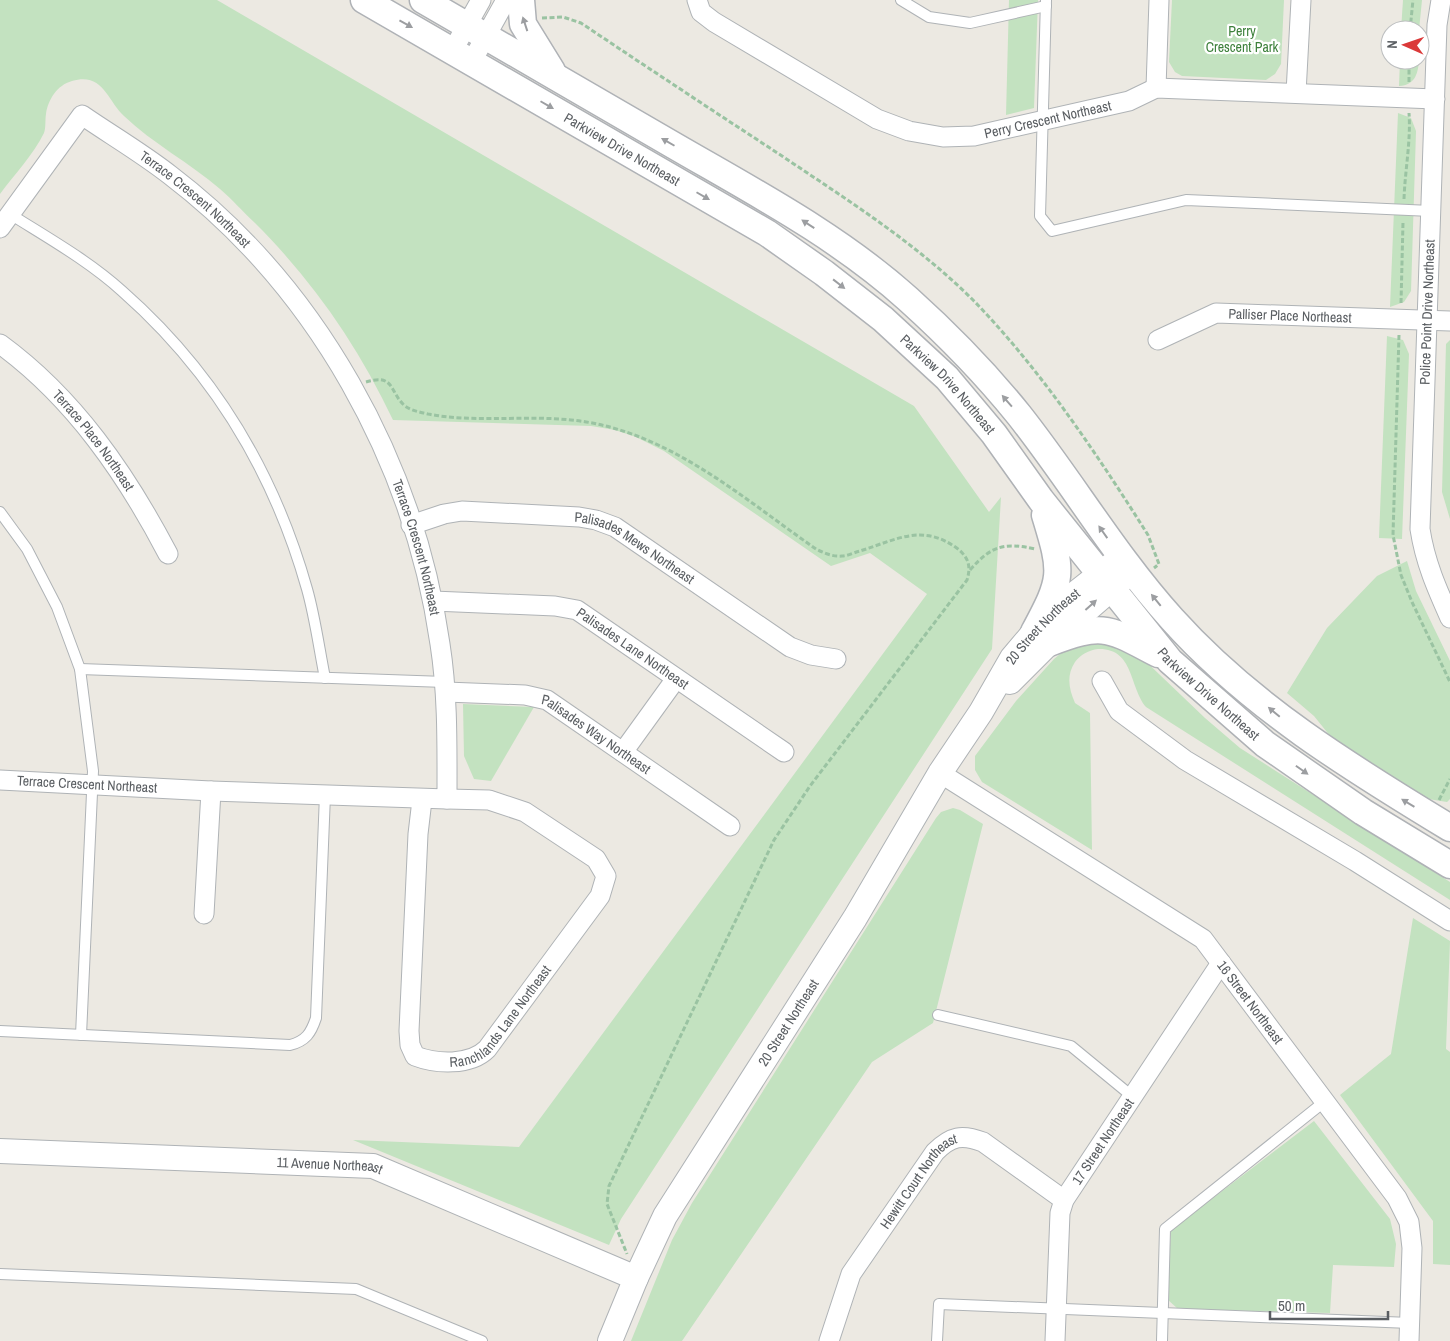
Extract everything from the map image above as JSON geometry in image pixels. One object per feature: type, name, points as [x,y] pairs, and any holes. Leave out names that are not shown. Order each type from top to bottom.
[{"type":"main road","name":"Parkview Drive Northeast","points":[[364,0],[767,233],[824,273],[882,318],[947,378],[994,434],[1040,500],[1170,661],[1266,744],[1363,812],[1447,857]]},
{"type":"main road","name":"Parkview Drive Northeast","points":[[423,0],[779,206],[850,251],[907,298],[966,355],[1019,415],[1127,564],[1174,621],[1233,678],[1284,721],[1374,782],[1450,828]]},
{"type":"main road","points":[[521,0],[523,24],[534,45],[555,76]]},
{"type":"main road","points":[[1040,500],[1058,558],[1059,574],[1041,638],[1103,630],[1119,633],[1170,661]]},
{"type":"street","points":[[476,30],[481,0]]},
{"type":"street","points":[[462,55],[476,30],[506,0]]},
{"type":"street","name":"Perry Crescent Northeast","points":[[697,0],[701,12],[714,22],[878,119],[909,131],[943,137],[974,136],[1129,101],[1156,88],[1435,99]]},
{"type":"street","points":[[1156,88],[1159,0]]},
{"type":"street","points":[[1296,93],[1302,0]]},
{"type":"street","name":"Police Point Drive Northeast","points":[[1441,0],[1437,26],[1420,529],[1430,575],[1450,618]]},
{"type":"street","name":"Terrace Crescent Northeast","points":[[0,780],[422,800],[447,799],[445,687],[433,601],[411,525],[394,472],[354,386],[330,348],[291,294],[265,264],[203,203],[170,175],[82,115],[5,221]]},
{"type":"street","name":"Palliser Place Northeast","points":[[1158,340],[1216,313],[1450,321]]},
{"type":"street","name":"Terrace Place Northeast","points":[[0,344],[34,372],[87,427],[124,477],[168,554]]},
{"type":"street","name":"Palisades Mews Northeast","points":[[411,525],[444,514],[462,512],[579,517],[596,520],[615,527],[790,647],[811,655],[836,659]]},
{"type":"street","name":"20 Street Northeast","points":[[610,1341],[636,1278],[665,1216],[855,918],[940,773],[981,712],[1041,638],[1062,604],[1105,582],[1127,564]]},
{"type":"street","name":"Palisades Lane Northeast","points":[[433,601],[555,606],[576,610],[675,680],[784,752]]},
{"type":"street","points":[[623,752],[675,680]]},
{"type":"street","points":[[1102,682],[1119,710],[1185,760],[1356,861],[1450,921]]},
{"type":"street","name":"Palisades Way Northeast","points":[[445,687],[525,695],[547,700],[730,826]]},
{"type":"street","name":"16 Street Northeast","points":[[940,773],[1203,939],[1397,1198],[1409,1222],[1412,1248],[1409,1332]]},
{"type":"street","points":[[204,914],[211,791]]},
{"type":"street","name":"Ranchlands Lane Northeast","points":[[422,800],[418,834],[409,1031],[410,1045],[415,1056],[425,1060],[464,1061],[481,1055],[487,1049],[600,896],[606,876],[596,859],[525,812],[489,800],[447,799]]},
{"type":"street","name":"17 Street Northeast","points":[[1055,1341],[1060,1213],[1064,1200],[1221,963]]},
{"type":"street","name":"Hewitt Court Northeast","points":[[830,1341],[851,1274],[935,1152],[946,1142],[957,1136],[970,1137],[984,1142],[1064,1200]]},
{"type":"street","name":"11 Avenue Northeast","points":[[0,1151],[373,1166],[636,1278]]},
{"type":"lane","points":[[901,0],[929,17],[970,23],[1046,3],[1040,216],[1052,231],[1186,200],[1430,211]]},
{"type":"lane","points":[[5,221],[55,242],[121,290],[165,332],[232,417],[269,483],[307,589],[325,678]]},
{"type":"lane","points":[[0,512],[27,549],[57,606],[80,669],[92,757],[81,1035]]},
{"type":"lane","points":[[80,669],[325,678],[445,687]]},
{"type":"lane","points":[[0,1031],[290,1045],[299,1043],[308,1036],[316,1018],[325,795]]},
{"type":"lane","points":[[938,1015],[1071,1046],[1133,1097]]},
{"type":"lane","points":[[1162,1341],[1166,1229],[1324,1102]]},
{"type":"lane","points":[[0,1274],[356,1289],[482,1341]]},
{"type":"lane","points":[[937,1341],[938,1304],[1162,1313],[1409,1332]]},
{"type":"path","points":[[1411,20],[1413,0]]},
{"type":"path","points":[[1409,70],[1408,98],[1411,127],[1406,157],[1393,535],[1401,575],[1450,682]]},
{"type":"path","points":[[970,571],[989,552],[1004,546],[1016,545],[1044,551]]},
{"type":"path","points":[[1437,803],[1450,779]]},
{"type":"green space","points":[[0,0],[217,0],[914,406],[989,512],[1001,497],[992,649],[621,1219],[609,1245],[353,1140],[519,1147],[927,594],[870,553],[831,566],[664,451],[636,437],[615,430],[591,426],[393,420],[365,366],[333,316],[315,291],[276,245],[224,193],[135,126],[118,110],[103,89],[91,80],[72,81],[62,86],[54,94],[47,109],[45,129],[40,141],[0,194]]},
{"type":"green space","points":[[1009,0],[1038,0],[1034,108],[1006,115]]},
{"type":"green space","name":"Perry Crescent Park","points":[[1172,0],[1284,0],[1281,64],[1275,74],[1266,80],[1182,76],[1175,72],[1169,62]]},
{"type":"green space","points":[[1403,0],[1422,0],[1420,20],[1402,20]]},
{"type":"green space","points":[[1400,70],[1418,70],[1412,81],[1399,86]]},
{"type":"green space","points":[[1398,113],[1411,118],[1416,131],[1411,291],[1404,302],[1390,307]]},
{"type":"green space","points":[[1387,336],[1403,340],[1409,354],[1402,539],[1379,538]]},
{"type":"green space","points":[[1450,340],[1450,519],[1442,492],[1446,344]]},
{"type":"green space","points":[[1407,561],[1416,591],[1450,661],[1450,799],[1447,802],[1422,798],[1335,742],[1314,716],[1287,693],[1327,628],[1377,576]]},
{"type":"green space","points":[[1090,637],[1137,653],[1205,718],[1240,748],[1450,882],[1450,900],[1146,707],[1125,661],[1110,650],[1098,649],[1082,655],[1072,667],[1069,677],[1071,693],[1075,703],[1090,713],[1092,850],[982,782],[975,770],[975,756],[1016,701],[1054,659],[1073,643]]},
{"type":"green space","points":[[463,704],[534,707],[491,781],[474,779],[464,756]]},
{"type":"green space","points":[[953,808],[960,810],[983,824],[933,1023],[872,1062],[682,1341],[631,1341],[672,1240],[692,1203],[936,818],[941,812]]},
{"type":"green space","points":[[1413,918],[1450,941],[1446,1049],[1450,1052],[1450,1265],[1433,1264],[1433,1221],[1340,1095],[1391,1054]]},
{"type":"green space","points":[[1314,1121],[1390,1219],[1396,1244],[1394,1267],[1333,1265],[1330,1313],[1178,1309],[1167,1299],[1171,1230]]}]
